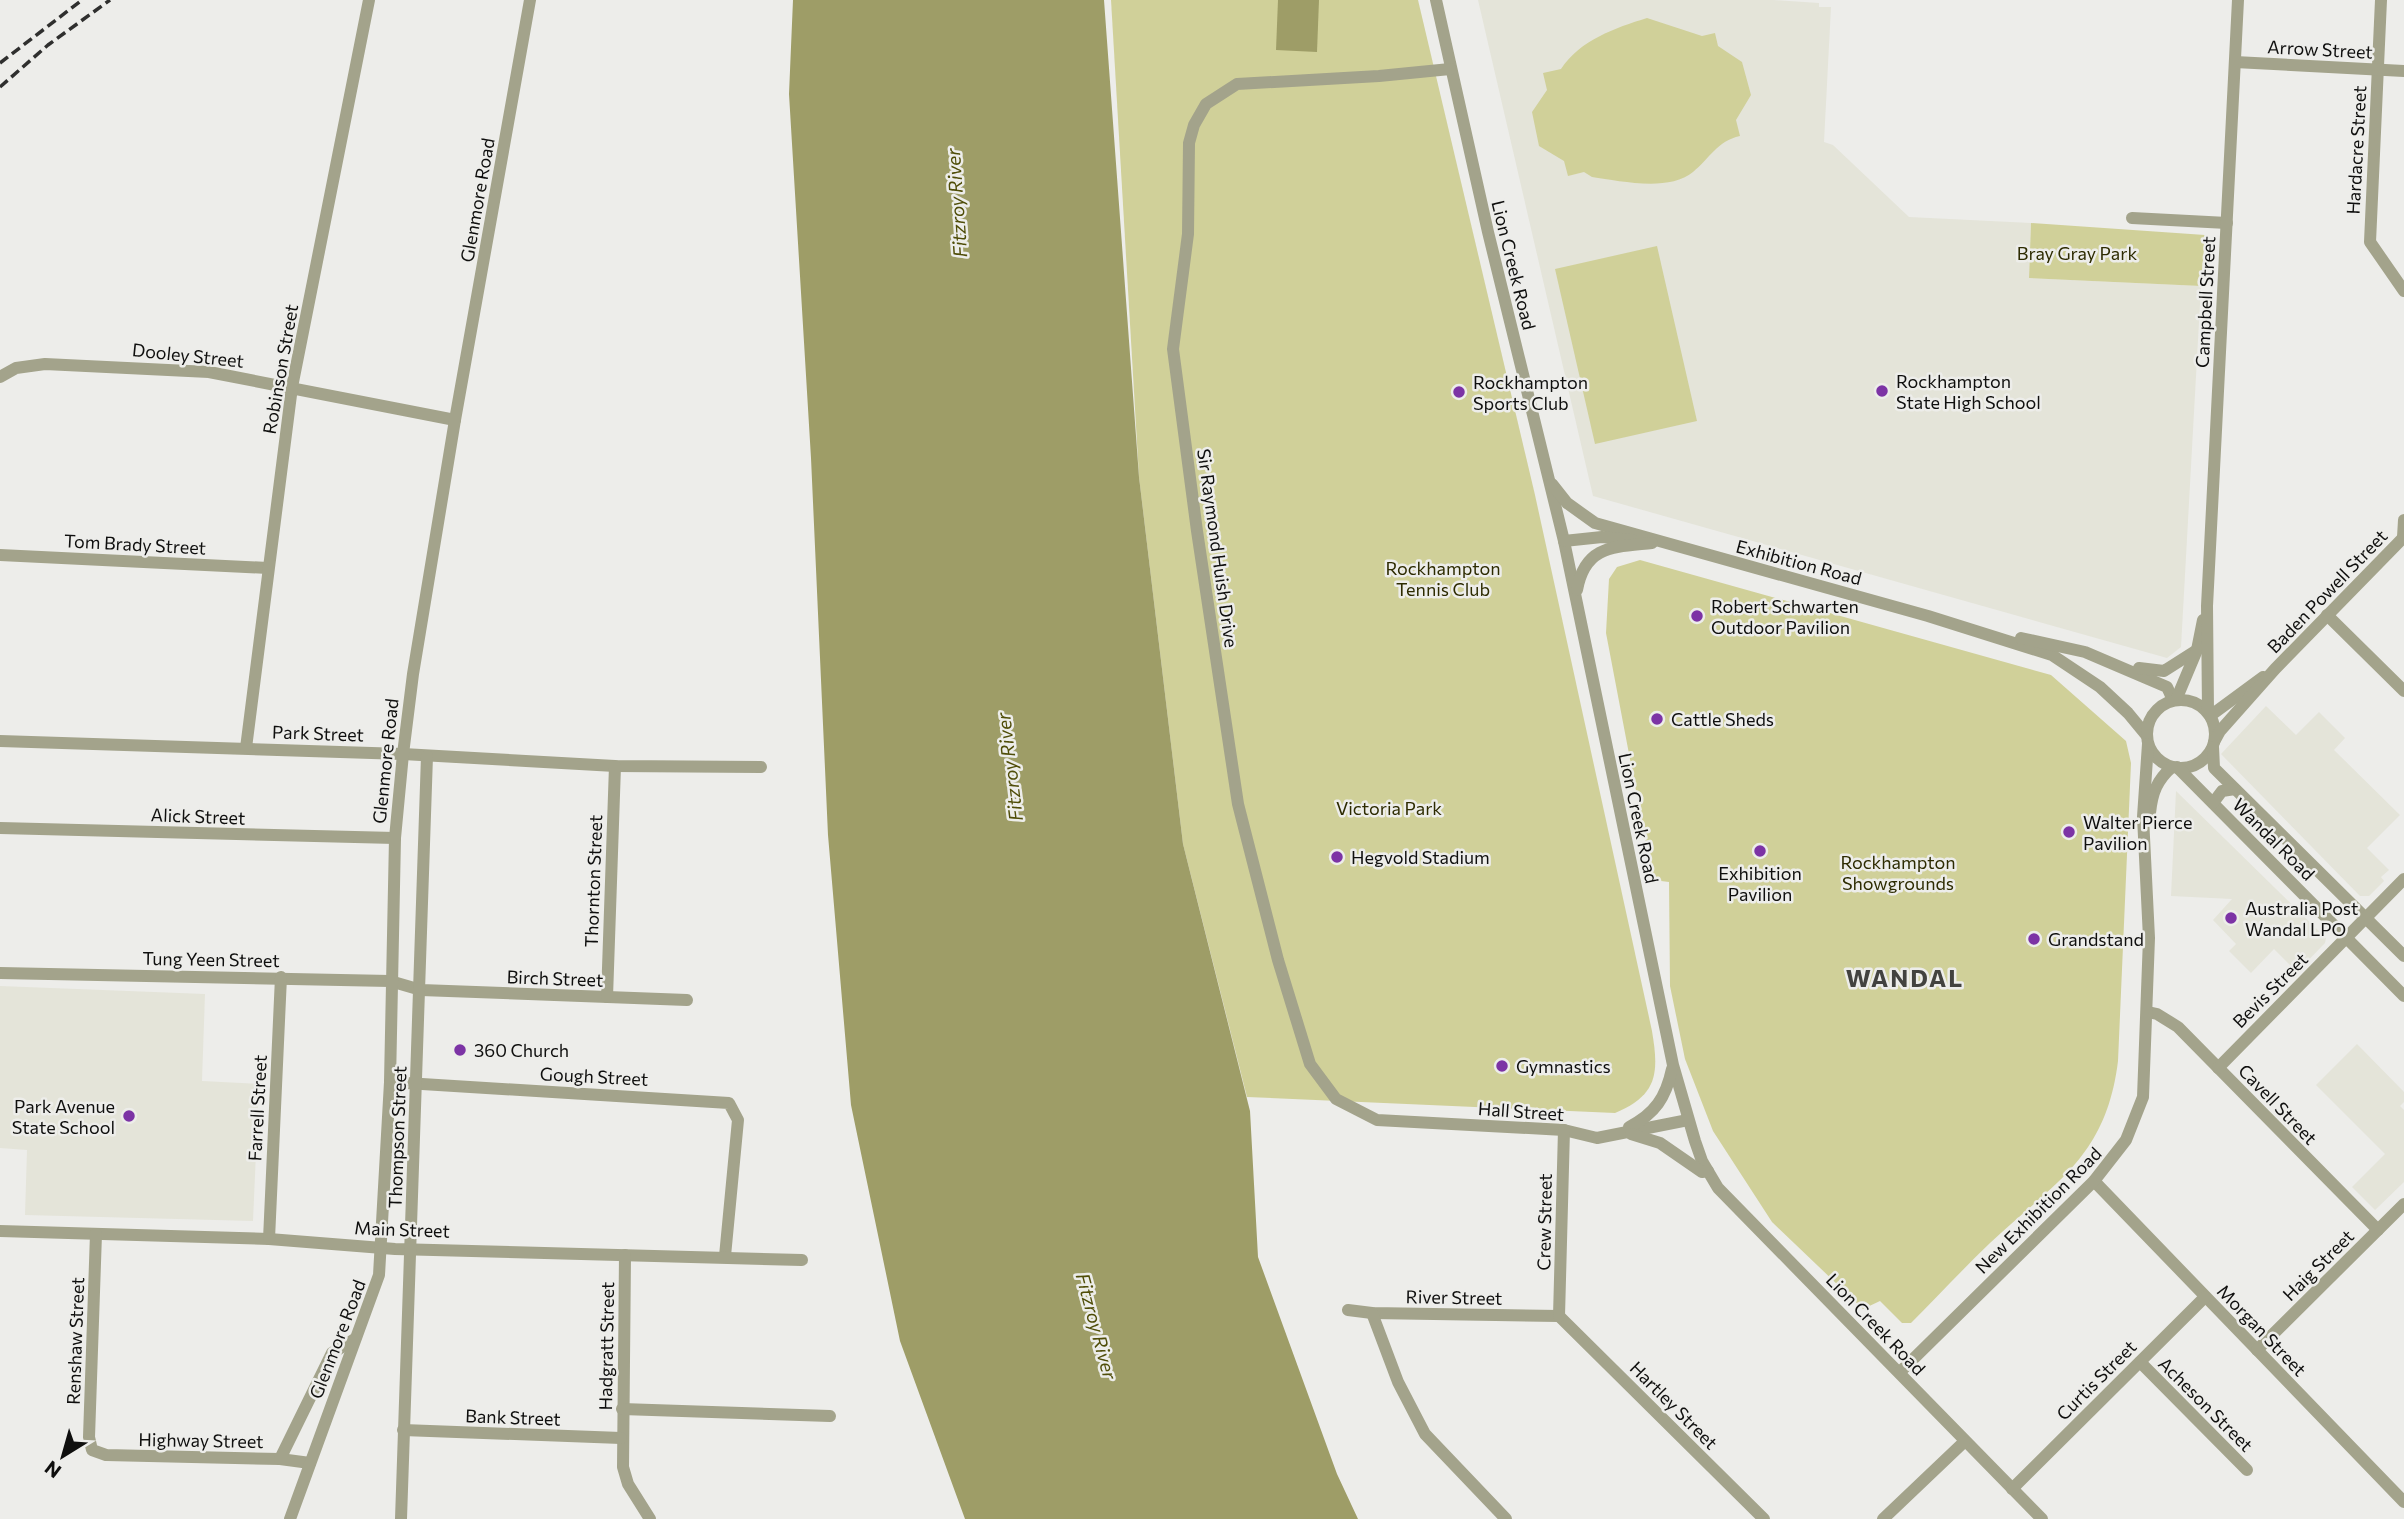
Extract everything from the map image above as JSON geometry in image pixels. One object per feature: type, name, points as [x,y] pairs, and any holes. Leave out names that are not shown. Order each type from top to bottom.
[{"type":"street","name":"Robinson Street","points":[[246,748],[292,387],[369,0]]},
{"type":"street","name":"Glenmore Road","points":[[290,1519],[377,1282],[382,1247],[390,1082],[395,838],[403,754],[413,674],[455,420],[530,0]]},
{"type":"street","name":"Lion Creek Road","points":[[1436,0],[1448,65],[1564,541],[1673,1066],[1688,1120],[1708,1171],[1718,1188],[2042,1519]]},
{"type":"street","name":"Campbell Street","points":[[2209,714],[2207,606],[2238,0]]},
{"type":"street","name":"Hardacre Street","points":[[2381,0],[2370,242],[2404,291]]},
{"type":"street","name":"Arrow Street","points":[[2235,62],[2404,71]]},
{"type":"street","name":"Sir Raymond Huish Drive","points":[[1351,1109],[1326,1089],[1310,1064],[1278,960],[1238,804],[1196,531],[1173,349],[1188,234],[1189,143],[1197,116],[1211,99],[1237,84],[1335,79],[1378,69],[1448,65]]},
{"type":"street","points":[[2132,218],[2227,223]]},
{"type":"street","name":"Dooley Street","points":[[0,377],[16,368],[45,364],[209,372],[455,420]]},
{"type":"street","name":"Exhibition Road","points":[[1548,479],[1567,503],[1588,519],[1660,542],[1928,616],[2052,655],[2076,668],[2128,712],[2148,740]]},
{"type":"street","points":[[2404,520],[2404,537]]},
{"type":"street","name":"Exhibition Road","points":[[1564,541],[1602,537],[1660,542]]},
{"type":"street","name":"Baden Powell Street","points":[[2213,745],[2220,731],[2275,669],[2404,537]]},
{"type":"street","name":"Exhibition Road","points":[[1575,598],[1581,571],[1599,552],[1660,542]]},
{"type":"street","name":"Tom Brady Street","points":[[0,555],[268,568]]},
{"type":"street","name":"Campbell Street","points":[[2175,700],[2197,650],[2207,606]]},
{"type":"street","points":[[2327,615],[2404,691]]},
{"type":"street","name":"Exhibition Road","points":[[1928,616],[2085,652],[2151,671],[2164,671],[2197,650]]},
{"type":"street","name":"Exhibition Road","points":[[2085,652],[2168,687],[2175,700]]},
{"type":"street","name":"Baden Powell Street","points":[[2209,714],[2275,669]]},
{"type":"street","points":[[2175,700],[2199,704],[2209,714],[2213,745],[2194,765],[2174,767],[2157,758],[2148,740],[2151,718],[2164,704],[2175,700]]},
{"type":"street","name":"New Exhibition Road","points":[[1899,1372],[2094,1181],[2116,1156],[2139,1113],[2144,1088],[2148,1012],[2149,938],[2144,888],[2144,774],[2148,740]]},
{"type":"street","name":"Park Street","points":[[0,741],[403,754],[615,766],[761,766]]},
{"type":"street","name":"Wandal Road","points":[[2213,745],[2214,768],[2404,956]]},
{"type":"street","name":"Thompson Street","points":[[401,1519],[427,756]]},
{"type":"street","name":"Thornton Street","points":[[607,997],[615,766]]},
{"type":"street","name":"New Exhibition Road","points":[[2145,834],[2154,791],[2161,777],[2174,767]]},
{"type":"street","name":"Wandal Road","points":[[2174,767],[2404,996]]},
{"type":"street","points":[[2213,803],[2222,790],[2235,789]]},
{"type":"street","name":"Alick Street","points":[[0,828],[395,838]]},
{"type":"street","name":"Bevis Street","points":[[2218,1068],[2340,945],[2344,936],[2404,879]]},
{"type":"street","name":"Tung Yeen Street","points":[[0,973],[390,981],[421,990]]},
{"type":"street","name":"Farrell Street","points":[[269,1240],[281,977]]},
{"type":"street","name":"Birch Street","points":[[421,990],[687,1000]]},
{"type":"street","name":"Cavell Street","points":[[2148,1012],[2157,1014],[2178,1027],[2378,1230]]},
{"type":"street","points":[[1620,1131],[1646,1118],[1662,1101],[1673,1066]]},
{"type":"street","name":"Gough Street","points":[[390,1082],[729,1103],[738,1120],[725,1256]]},
{"type":"street","name":"Hall Street","points":[[1351,1109],[1377,1120],[1564,1130],[1597,1138],[1620,1131],[1660,1128],[1688,1120]]},
{"type":"street","name":"Crew Street","points":[[1559,1316],[1564,1130]]},
{"type":"street","points":[[1620,1131],[1660,1143],[1702,1172],[1708,1171]]},
{"type":"street","name":"Morgan Street","points":[[2094,1181],[2404,1503]]},
{"type":"street","name":"Haig Street","points":[[2257,1350],[2404,1204]]},
{"type":"street","name":"Main Street","points":[[0,1231],[269,1240],[409,1248],[803,1260]]},
{"type":"street","name":"Renshaw Street","points":[[92,1450],[89,1437],[96,1234]]},
{"type":"street","name":"Hadgratt Street","points":[[625,1255],[622,1467],[628,1484],[650,1519]]},
{"type":"street","name":"Curtis Street","points":[[2012,1489],[2205,1297]]},
{"type":"street","name":"River Street","points":[[1348,1310],[1372,1313],[1559,1316]]},
{"type":"street","points":[[1372,1313],[1398,1382],[1425,1434],[1506,1519]]},
{"type":"street","name":"Hartley Street","points":[[1559,1316],[1763,1519]]},
{"type":"street","points":[[280,1459],[332,1353],[355,1339]]},
{"type":"street","name":"Acheson Street","points":[[2140,1362],[2247,1470]]},
{"type":"street","points":[[622,1409],[831,1416]]},
{"type":"street","name":"Bank Street","points":[[403,1430],[621,1438]]},
{"type":"street","points":[[1883,1519],[1964,1442]]},
{"type":"street","name":"Highway Street","points":[[92,1450],[106,1455],[280,1459],[310,1463]]},
{"type":"shaded area","name":"Rockhampton State High School","points":[[1478,0],[1773,0],[1819,3],[1819,7],[1831,7],[1824,142],[1833,145],[1909,217],[2031,223],[2029,278],[2201,286],[2181,647],[2167,658],[1593,496]]},
{"type":"shaded area","points":[[2266,706],[2296,735],[2319,712],[2345,738],[2334,750],[2400,815],[2367,848],[2389,870],[2381,877],[2384,881],[2369,896],[2360,896],[2221,754]]},
{"type":"shaded area","points":[[2176,791],[2326,938],[2325,943],[2297,972],[2274,949],[2251,973],[2229,951],[2236,944],[2213,920],[2232,899],[2171,896]]},
{"type":"shaded area","name":"Park Avenue State School","points":[[0,986],[205,994],[202,1081],[259,1084],[253,1221],[25,1215],[27,1150],[0,1148]]},
{"type":"shaded area","points":[[2357,1044],[2404,1092],[2404,1102],[2400,1106],[2404,1110],[2404,1182],[2375,1210],[2352,1187],[2385,1154],[2316,1085]]},
{"type":"green space","name":"Victoria Park","points":[[1111,0],[1418,0],[1535,495],[1652,1031],[1655,1071],[1652,1081],[1640,1098],[1615,1113],[1247,1097],[1183,844],[1139,477]]},
{"type":"green space","points":[[1647,18],[1702,36],[1715,33],[1718,46],[1742,62],[1751,95],[1736,120],[1740,136],[1725,142],[1693,172],[1671,182],[1630,182],[1592,177],[1584,172],[1568,176],[1564,161],[1539,146],[1532,112],[1547,90],[1543,73],[1561,69],[1578,50],[1599,36]]},
{"type":"green space","name":"Bray Gray Park","points":[[2031,223],[2205,235],[2201,286],[2029,278]]},
{"type":"green space","points":[[1657,246],[1697,421],[1595,444],[1555,269]]},
{"type":"green space","name":"Rockhampton Showgrounds","points":[[1640,560],[2051,675],[2126,741],[2131,763],[2118,1061],[2112,1094],[2102,1122],[2074,1166],[1990,1243],[1911,1323],[1902,1323],[1880,1301],[1863,1309],[1772,1222],[1713,1131],[1685,1059],[1670,986],[1669,882],[1653,880],[1606,633],[1609,579],[1617,567]]},
{"type":"water","name":"Fitzroy River","points":[[793,0],[1104,0],[1139,477],[1183,844],[1250,1111],[1258,1257],[1337,1474],[1358,1519],[965,1519],[900,1341],[851,1105],[828,835],[811,458],[789,94]]},
{"type":"water","points":[[1278,0],[1319,0],[1317,52],[1276,50]]},
{"type":"railway","points":[[0,63],[82,0]]},
{"type":"railway","points":[[0,87],[48,45],[110,0]]},
{"type":"place","name":"Rockhampton State High School","points":[[1882,391]]},
{"type":"place","name":"Rockhampton Sports Club","points":[[1459,392]]},
{"type":"place","name":"Robert Schwarten Outdoor Pavilion","points":[[1697,616]]},
{"type":"place","name":"Cattle Sheds","points":[[1657,719]]},
{"type":"place","name":"Walter Pierce Pavilion","points":[[2069,832]]},
{"type":"place","name":"Exhibition Pavilion","points":[[1760,851]]},
{"type":"place","name":"Hegvold Stadium","points":[[1337,857]]},
{"type":"place","name":"Australia Post Wandal LPO","points":[[2231,918]]},
{"type":"place","name":"Grandstand","points":[[2034,939]]},
{"type":"place","name":"360 Church","points":[[460,1050]]},
{"type":"place","name":"Gymnastics","points":[[1502,1066]]},
{"type":"place","name":"Park Avenue State School","points":[[129,1116]]},
{"type":"district","name":"WANDAL","points":[[1905,977]]},
{"type":"park label","name":"Rockhampton Tennis Club","points":[[1443,578]]}]
